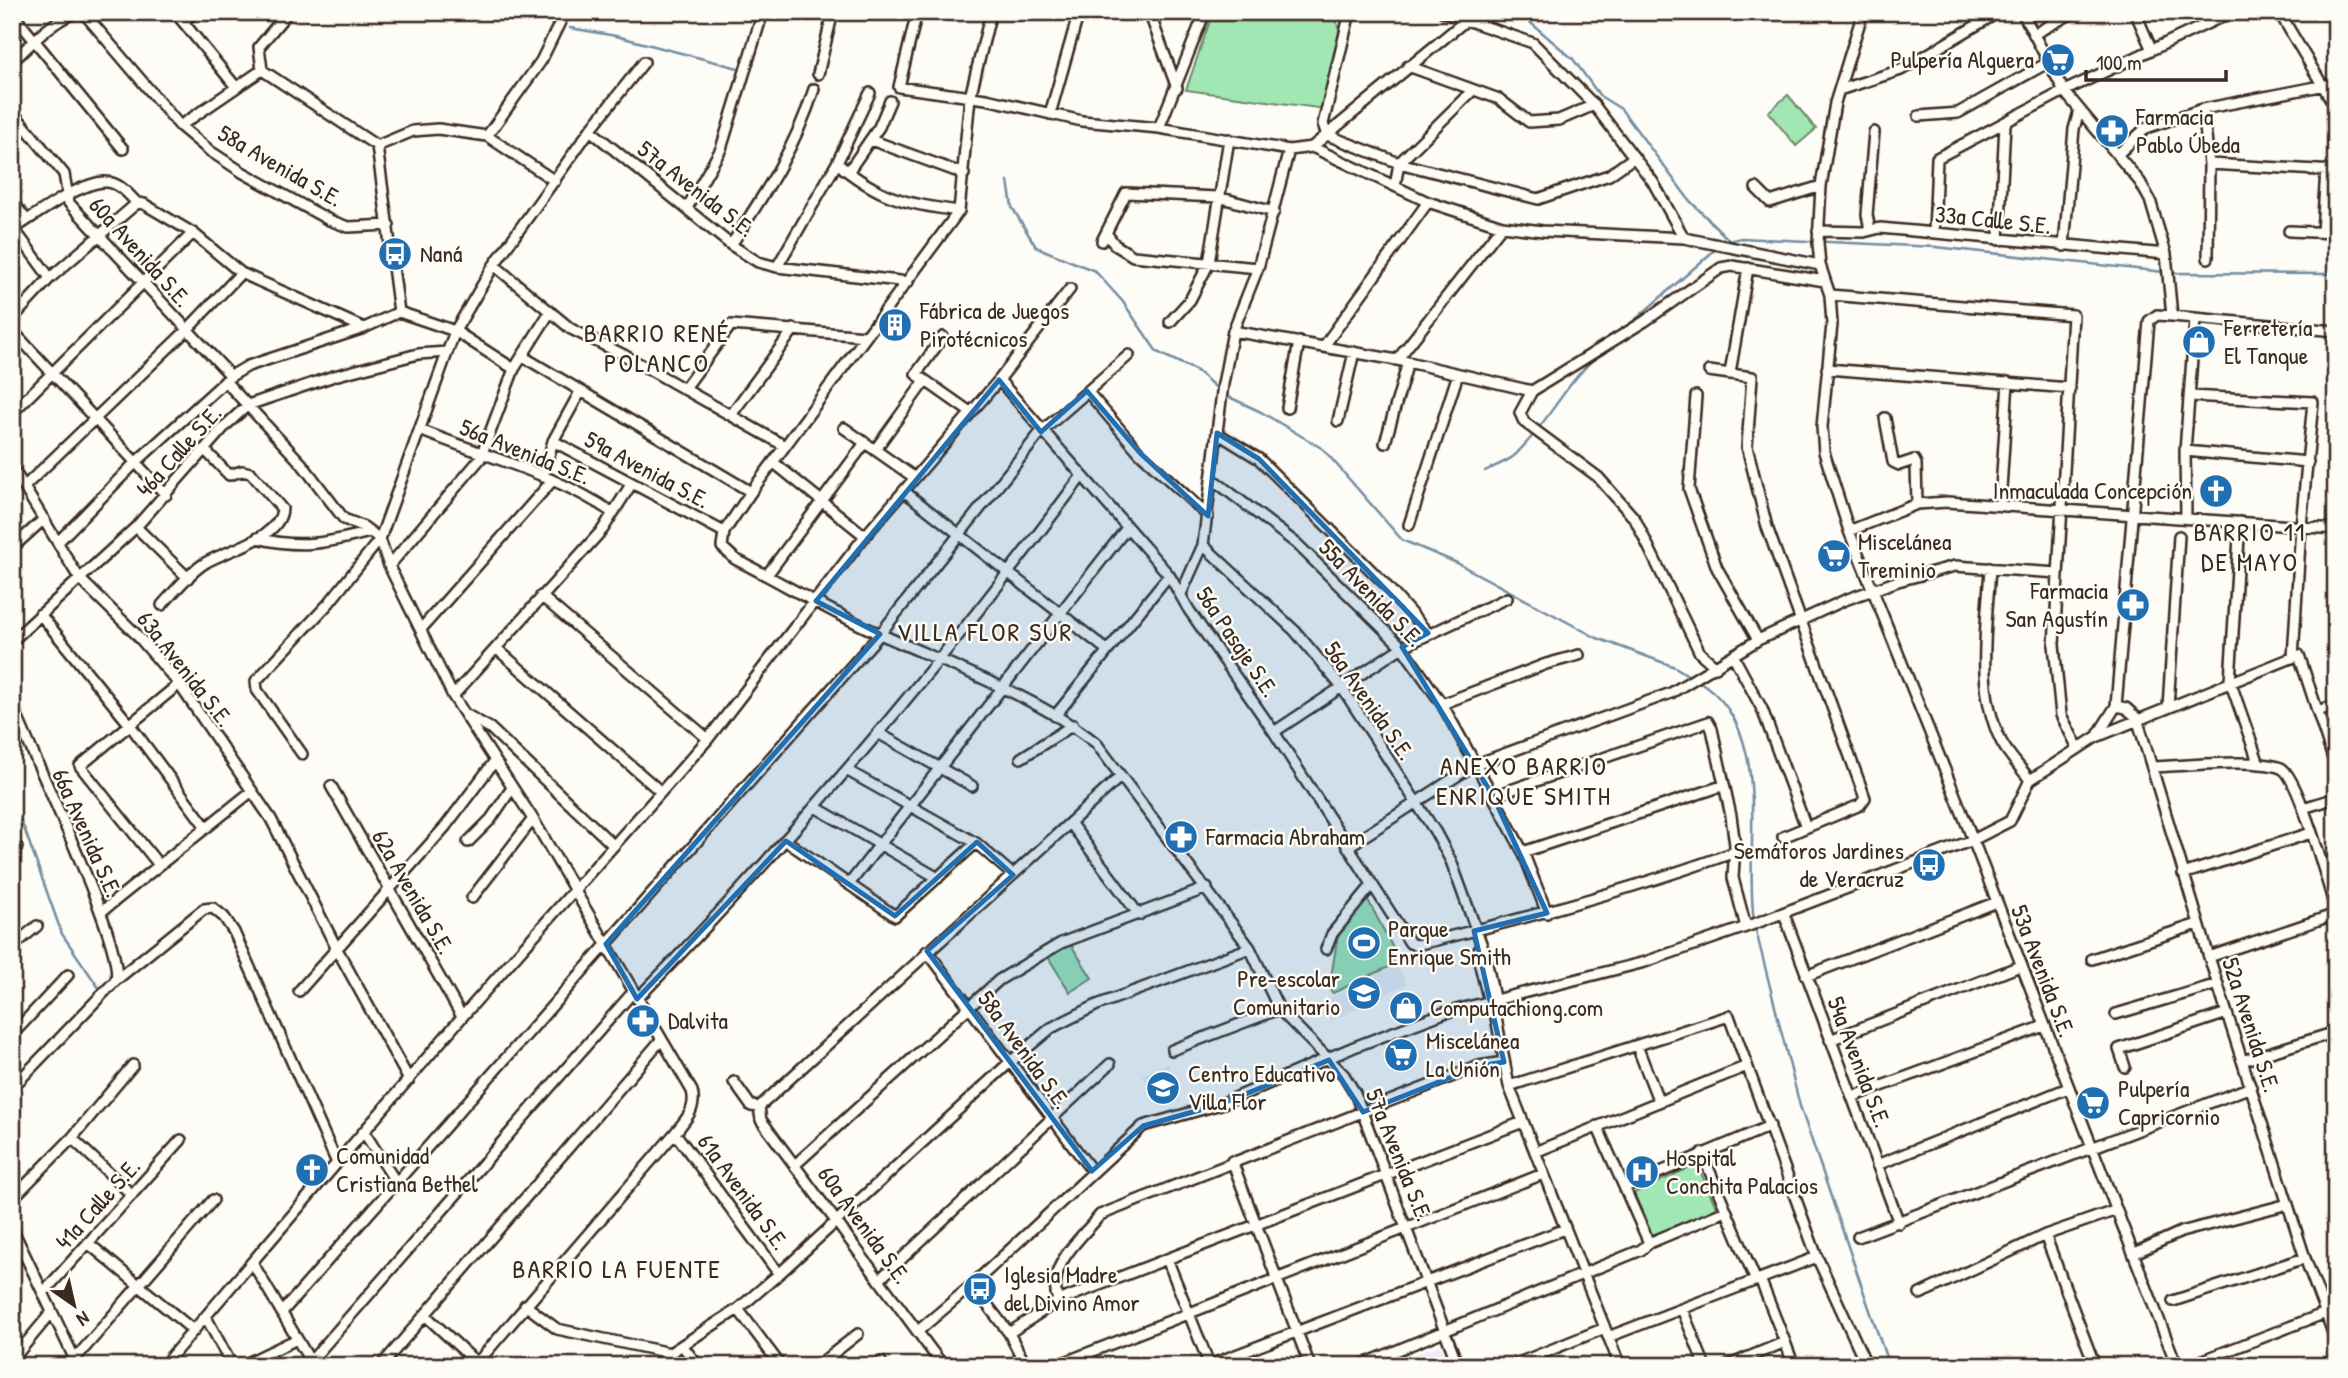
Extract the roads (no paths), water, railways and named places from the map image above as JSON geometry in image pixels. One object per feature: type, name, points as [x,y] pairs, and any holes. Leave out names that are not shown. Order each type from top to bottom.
[{"type":"street","points":[[12,62],[34,41],[70,14],[81,12]]},
{"type":"street","name":"58a Avenida S.E.","points":[[81,12],[180,126],[242,172],[329,220],[348,227],[388,225]]},
{"type":"street","points":[[175,12],[236,86]]},
{"type":"street","points":[[184,22],[193,12]]},
{"type":"street","points":[[288,12],[259,47],[262,70],[377,146],[399,312]]},
{"type":"street","points":[[487,136],[541,61],[565,12]]},
{"type":"street","points":[[688,208],[721,149],[763,12]]},
{"type":"street","points":[[818,74],[833,12]]},
{"type":"street","points":[[916,12],[899,87],[970,97],[1082,121],[1159,128],[1289,150],[1312,147],[1476,12]]},
{"type":"street","points":[[724,532],[959,211],[970,97],[990,12]]},
{"type":"street","points":[[1050,114],[1079,12]]},
{"type":"street","points":[[1149,12],[1177,88]]},
{"type":"street","points":[[1159,128],[1205,12]]},
{"type":"street","points":[[1350,12],[1322,124],[1327,135],[1399,163],[1538,199],[1609,175],[1633,158]]},
{"type":"street","points":[[1443,12],[1533,43],[1594,105],[1653,182],[1684,238]]},
{"type":"street","points":[[1863,15],[1871,12]]},
{"type":"street","points":[[1839,90],[1902,70],[1999,12]]},
{"type":"street","points":[[2022,12],[2064,91],[2118,154],[2150,200],[2166,254],[2172,316]]},
{"type":"street","points":[[2034,34],[2074,12]]},
{"type":"street","points":[[2135,12],[2151,48]]},
{"type":"street","points":[[1934,233],[1937,158],[2064,91],[2232,12]]},
{"type":"street","points":[[2279,12],[2336,108]]},
{"type":"street","points":[[12,13],[123,149]]},
{"type":"street","name":"53a Avenida S.E.","points":[[1863,15],[1839,90],[1821,186],[1818,236],[1820,265],[1830,295],[1832,324],[1827,369],[1824,453],[1849,530],[1973,840],[2043,1027],[2177,1366]]},
{"type":"street","points":[[302,754],[257,690],[256,681],[329,603],[380,539],[455,331],[494,265],[590,130],[644,62]]},
{"type":"street","points":[[1919,116],[1958,113],[2049,62]]},
{"type":"street","points":[[1408,66],[1499,99],[1529,122],[1559,120],[1594,105]]},
{"type":"street","points":[[180,126],[262,70]]},
{"type":"street","points":[[2118,154],[2146,128],[2203,109],[2336,83]]},
{"type":"street","points":[[731,245],[776,177],[803,123],[814,89]]},
{"type":"street","points":[[1395,186],[1399,163],[1473,90]]},
{"type":"street","points":[[777,267],[837,163],[870,93]]},
{"type":"street","points":[[848,172],[871,140],[890,101]]},
{"type":"street","points":[[2203,109],[2209,164],[2208,258]]},
{"type":"street","name":"60a Avenida S.E.","points":[[12,111],[64,174],[66,196],[97,236],[144,283],[228,379],[302,464],[344,519],[380,539]]},
{"type":"street","points":[[2064,246],[2074,129],[2079,111]]},
{"type":"street","points":[[1999,240],[2005,124]]},
{"type":"street","points":[[377,146],[413,131],[438,128],[487,136],[555,181]]},
{"type":"street","name":"57a Avenida S.E.","points":[[590,130],[731,245],[758,261],[777,267],[908,282]]},
{"type":"street","points":[[1870,229],[1867,215],[1874,132]]},
{"type":"street","points":[[1170,322],[1190,300],[1209,263],[1229,139]]},
{"type":"street","points":[[871,140],[964,174]]},
{"type":"street","points":[[1312,147],[1428,202],[1502,226],[1543,231],[1684,238],[1820,265]]},
{"type":"street","points":[[1181,594],[1203,545],[1223,384],[1233,331],[1258,268],[1289,150]]},
{"type":"street","points":[[837,163],[859,181],[898,201],[959,211]]},
{"type":"street","points":[[2209,164],[2331,170],[2322,232]]},
{"type":"street","points":[[13,230],[66,196],[106,182],[121,187],[137,203],[144,204],[193,233],[241,273],[365,328]]},
{"type":"street","points":[[1756,188],[1770,201],[1821,186]]},
{"type":"street","points":[[1258,268],[1133,256],[1104,237],[1126,193],[1219,197],[1274,212]]},
{"type":"street","points":[[12,202],[23,215],[22,221],[13,230]]},
{"type":"street","points":[[1324,346],[1428,202]]},
{"type":"street","points":[[12,319],[50,278],[137,203]]},
{"type":"street","points":[[1397,360],[1502,226]]},
{"type":"street","name":"33a Calle S.E.","points":[[1818,236],[1864,232],[1870,229],[2166,254]]},
{"type":"street","points":[[13,230],[50,278]]},
{"type":"street","points":[[2288,230],[2336,233]]},
{"type":"street","points":[[12,413],[193,233]]},
{"type":"street","points":[[494,265],[550,313],[587,338],[685,388],[785,446]]},
{"type":"street","points":[[1714,668],[1700,653],[1635,519],[1598,477],[1524,422],[1520,413],[1532,391],[1646,321],[1713,271],[1727,266],[1825,281]]},
{"type":"street","points":[[1730,373],[1748,268]]},
{"type":"street","points":[[25,486],[96,420],[241,273]]},
{"type":"street","points":[[163,1366],[462,1017],[708,739],[865,536],[999,380],[1070,289]]},
{"type":"street","points":[[1830,295],[2073,315],[2054,645],[2062,715],[2078,748]]},
{"type":"street","points":[[12,468],[58,542],[135,463],[228,379],[248,366],[365,328],[399,312],[455,331],[514,369]]},
{"type":"street","points":[[389,566],[481,456],[514,369],[550,313]]},
{"type":"street","points":[[2096,737],[2107,725],[2116,706],[2146,331],[2149,321],[2157,315],[2336,331]]},
{"type":"street","points":[[2186,517],[2185,451],[2194,319]]},
{"type":"street","points":[[685,388],[731,324],[866,336]]},
{"type":"street","points":[[731,415],[794,329]]},
{"type":"street","points":[[12,330],[166,495]]},
{"type":"street","points":[[1233,331],[1408,362],[1532,391]]},
{"type":"street","points":[[943,337],[916,374],[970,412]]},
{"type":"street","points":[[1287,408],[1299,342]]},
{"type":"street","name":"46a Calle S.E.","points":[[12,641],[136,527],[248,405],[334,376],[418,354],[447,352]]},
{"type":"street","points":[[1339,421],[1354,352]]},
{"type":"street","points":[[283,1311],[880,634],[1041,432],[1129,355]]},
{"type":"street","points":[[522,356],[751,492]]},
{"type":"street","points":[[1385,443],[1408,362]]},
{"type":"street","points":[[1827,369],[2070,388]]},
{"type":"street","points":[[1709,371],[1752,377],[1747,447],[1767,527],[1865,798],[1860,805],[1783,838]]},
{"type":"street","points":[[1409,525],[1458,374]]},
{"type":"street","name":"56a Pasaje S.E.","points":[[999,380],[1041,432],[1169,575],[1275,732],[1406,940],[1416,945],[1474,931]]},
{"type":"street","points":[[875,450],[924,382]]},
{"type":"street","points":[[2000,504],[2008,383]]},
{"type":"street","points":[[1087,391],[1140,453],[1208,516]]},
{"type":"street","points":[[421,629],[548,479],[552,441],[580,392]]},
{"type":"street","points":[[1696,396],[1689,489],[1717,568],[1758,640]]},
{"type":"street","points":[[2189,396],[2314,402],[2301,526],[2293,657]]},
{"type":"street","points":[[1885,418],[1893,462],[1899,465],[1914,460],[1916,464],[1917,504]]},
{"type":"street","points":[[844,428],[915,478]]},
{"type":"street","name":"56a Avenida S.E.","points":[[420,430],[481,456],[548,479],[613,513]]},
{"type":"street","points":[[1217,433],[1259,459],[1376,575],[1428,633]]},
{"type":"street","name":"59a Avenida S.E.","points":[[552,441],[724,532]]},
{"type":"street","points":[[767,575],[865,443]]},
{"type":"street","points":[[162,605],[203,564],[238,550],[279,520],[282,509],[251,473],[242,471],[230,476],[205,450]]},
{"type":"street","points":[[2185,451],[2308,462]]},
{"type":"street","points":[[773,462],[865,536]]},
{"type":"street","points":[[252,1262],[312,1364],[635,996],[734,899],[848,771],[942,660],[1081,477]]},
{"type":"street","name":"55a Avenida S.E.","points":[[1211,478],[1297,544],[1402,647],[1441,704],[1493,796],[1522,852],[1547,913]]},
{"type":"street","points":[[453,696],[613,513],[632,483]]},
{"type":"street","points":[[905,492],[1107,650]]},
{"type":"street","points":[[1849,530],[1917,504],[2000,504],[2336,528]]},
{"type":"street","points":[[12,548],[44,519]]},
{"type":"street","points":[[2241,522],[2230,681],[2259,764]]},
{"type":"street","points":[[136,527],[188,578]]},
{"type":"street","points":[[850,883],[1126,529]]},
{"type":"street","points":[[257,538],[285,546],[305,545],[370,532]]},
{"type":"street","name":"57a Avenida S.E.","points":[[724,532],[722,547],[735,559],[880,634],[942,660],[1073,724],[1096,743],[1250,948],[1279,1009],[1344,1075],[1363,1112],[1387,1172],[1458,1366]]},
{"type":"street","points":[[2168,707],[2179,536]]},
{"type":"street","points":[[380,539],[389,566],[453,696],[533,819],[692,1091],[695,1101],[692,1111],[675,1133],[526,1305],[479,1364],[425,1315]]},
{"type":"street","name":"63a Avenida S.E.","points":[[58,542],[79,578],[137,635],[178,684],[271,819],[338,951],[409,1080]]},
{"type":"street","name":"56a Avenida S.E.","points":[[1203,545],[1295,631],[1341,687],[1451,861],[1480,946],[1478,957],[1493,1003],[1504,1062]]},
{"type":"street","points":[[1349,846],[1475,765],[1671,693],[1758,640],[1873,590],[1955,566],[2057,573]]},
{"type":"street","points":[[1990,568],[1985,678],[1988,709],[2002,743],[2030,780]]},
{"type":"street","points":[[1055,716],[1169,575]]},
{"type":"street","points":[[541,596],[708,739]]},
{"type":"street","points":[[1275,732],[1402,647],[1507,598]]},
{"type":"street","points":[[40,614],[130,724],[206,827]]},
{"type":"street","points":[[496,648],[662,792]]},
{"type":"street","points":[[1441,704],[1546,664],[1580,655]]},
{"type":"street","points":[[918,1331],[972,1285],[1143,1126],[1159,1119],[1221,1104],[1364,1043],[1444,1013],[1493,1003],[1645,962],[1784,914],[1973,840],[2010,821],[2030,780],[2078,748],[2137,718],[2230,681],[2299,655],[2336,768]]},
{"type":"street","points":[[1734,657],[1762,709],[1806,827]]},
{"type":"street","points":[[159,865],[80,766],[178,684]]},
{"type":"street","name":"66a Avenida S.E.","points":[[12,703],[101,912],[118,969],[116,980]]},
{"type":"street","points":[[2317,711],[2336,705]]},
{"type":"street","points":[[2116,706],[2126,708],[2137,718]]},
{"type":"street","points":[[465,714],[490,728],[613,845]]},
{"type":"street","name":"52a Avenida S.E.","points":[[2137,718],[2250,1087],[2305,1258],[2336,1341]]},
{"type":"street","points":[[1493,796],[1708,722],[1713,729],[1722,786],[1731,816],[1735,852],[1733,878],[1752,925]]},
{"type":"street","points":[[1021,758],[1073,724]]},
{"type":"street","points":[[878,733],[972,786]]},
{"type":"street","points":[[299,990],[338,951],[445,827],[494,762]]},
{"type":"street","points":[[2152,767],[2259,764],[2282,768],[2291,777],[2303,808],[2336,913],[2209,957]]},
{"type":"street","points":[[848,771],[976,843],[1013,876]]},
{"type":"street","points":[[759,1107],[1121,776]]},
{"type":"street","name":"62a Avenida S.E.","points":[[331,786],[462,1017]]},
{"type":"street","points":[[1522,852],[1722,786]]},
{"type":"street","points":[[468,842],[491,819],[512,788]]},
{"type":"street","points":[[101,912],[252,791]]},
{"type":"street","points":[[2303,808],[2336,798]]},
{"type":"street","points":[[815,807],[938,878]]},
{"type":"street","points":[[472,898],[533,819]]},
{"type":"street","points":[[1071,824],[1139,915]]},
{"type":"street","points":[[2183,874],[2311,833]]},
{"type":"street","points":[[786,841],[895,916],[976,843]]},
{"type":"street","points":[[1474,931],[1650,883],[1735,852]]},
{"type":"street","points":[[1326,949],[1332,934],[1372,885]]},
{"type":"street","points":[[796,1164],[999,979],[1061,943],[1207,888]]},
{"type":"street","points":[[1806,976],[1997,902]]},
{"type":"street","points":[[12,1088],[116,980],[204,909],[218,910],[233,932],[255,977],[337,1163]]},
{"type":"street","name":"54a Avenida S.E.","points":[[1784,914],[1899,1223]]},
{"type":"street","points":[[2092,959],[2198,924]]},
{"type":"street","points":[[12,947],[37,926]]},
{"type":"street","points":[[665,1366],[670,1353],[738,1309],[839,1222],[1009,1063],[1066,1019],[1250,948]]},
{"type":"street","name":"58a Avenida S.E.","points":[[927,951],[1051,1121],[1092,1171]]},
{"type":"street","points":[[1830,1040],[2020,966]]},
{"type":"street","points":[[12,1035],[68,975]]},
{"type":"street","points":[[2116,1014],[2218,984]]},
{"type":"street","points":[[1172,1050],[1279,1009]]},
{"type":"street","points":[[2125,1067],[2119,1049],[2227,1013]]},
{"type":"street","points":[[1509,1086],[1729,1016],[1817,1257],[1867,1366]]},
{"type":"street","points":[[1852,1097],[2043,1027]]},
{"type":"street","points":[[2242,1061],[2336,1032]]},
{"type":"street","points":[[381,1366],[662,1040]]},
{"type":"street","points":[[1637,1046],[1658,1102]]},
{"type":"street","points":[[1058,1301],[1053,1282],[1057,1267],[1100,1215],[1479,1066],[1504,1062],[1509,1086],[1620,1366]]},
{"type":"street","points":[[880,1279],[1110,1064]]},
{"type":"street","points":[[12,1199],[72,1138],[133,1065]]},
{"type":"street","points":[[1535,1152],[1747,1066]]},
{"type":"street","name":"60a Avenida S.E.","points":[[734,1082],[751,1106],[759,1107],[761,1120],[943,1366]]},
{"type":"street","points":[[1858,1237],[2250,1087]]},
{"type":"street","points":[[1877,1165],[2068,1088]]},
{"type":"street","points":[[1009,1333],[1058,1301],[1257,1222],[1523,1122]]},
{"type":"street","points":[[1597,1126],[1619,1181],[1625,1187],[1649,1243]]},
{"type":"street","points":[[1625,1187],[1770,1126]]},
{"type":"street","points":[[365,1132],[397,1184]]},
{"type":"street","name":"61a Avenida S.E.","points":[[675,1133],[779,1274]]},
{"type":"street","points":[[72,1138],[132,1195]]},
{"type":"street","name":"41a Calle S.E.","points":[[43,1293],[181,1140]]},
{"type":"street","points":[[1702,1153],[1794,1366]]},
{"type":"street","points":[[1232,1161],[1310,1366]]},
{"type":"street","points":[[1055,1366],[1543,1174]]},
{"type":"street","points":[[12,1229],[77,1362],[213,1200]]},
{"type":"street","points":[[2138,1251],[2181,1232],[2288,1204]]},
{"type":"street","points":[[1920,1294],[2045,1235],[2117,1210]]},
{"type":"street","points":[[1359,1366],[1641,1250],[1649,1243],[1726,1211]]},
{"type":"street","points":[[1167,1259],[1209,1365],[1426,1279],[1565,1229]]},
{"type":"street","points":[[2045,1235],[2095,1366]]},
{"type":"street","points":[[88,1243],[194,1331]]},
{"type":"street","points":[[1511,1366],[1606,1332],[1682,1309],[1817,1257]]},
{"type":"street","points":[[2173,1301],[2305,1258]]},
{"type":"street","points":[[972,1285],[1009,1333],[1026,1366]]},
{"type":"street","points":[[526,1305],[557,1329],[670,1353]]},
{"type":"street","points":[[738,1309],[781,1366]]},
{"type":"street","points":[[1682,1309],[1705,1366]]},
{"type":"street","points":[[2188,1366],[2336,1309]]},
{"type":"street","points":[[12,1360],[52,1312]]},
{"type":"street","points":[[206,1317],[232,1366]]},
{"type":"street","points":[[817,1366],[858,1334]]},
{"type":"street","points":[[241,1366],[298,1339]]},
{"type":"street","points":[[1727,1366],[1784,1342]]},
{"type":"street","points":[[682,1345],[698,1366]]},
{"type":"waterway","points":[[520,12],[554,23]]},
{"type":"waterway","points":[[1518,12],[1573,59],[1600,96],[1621,109],[1690,201],[1728,239]]},
{"type":"waterway","points":[[570,28],[616,36],[738,68]]},
{"type":"waterway","points":[[2336,60],[2336,97]]},
{"type":"waterway","points":[[1008,181],[1012,207],[1036,247],[1095,271],[1123,302],[1157,352],[1197,371],[1220,391]]},
{"type":"waterway","points":[[1724,242],[1741,238],[1936,247],[2164,272]]},
{"type":"waterway","points":[[1628,326],[1718,247]]},
{"type":"waterway","points":[[2171,273],[2336,274]]},
{"type":"waterway","points":[[1485,471],[1505,462],[1526,444],[1574,380],[1596,357]]},
{"type":"waterway","points":[[1225,395],[1261,412],[1323,449],[1402,540],[1457,563],[1597,638],[1675,667],[1691,677]]},
{"type":"waterway","points":[[1697,680],[1722,701],[1738,727],[1747,757],[1751,790],[1754,921]]},
{"type":"waterway","points":[[12,807],[24,828],[62,934],[99,988],[99,995]]},
{"type":"waterway","points":[[1755,927],[1800,1106],[1889,1366]]},
{"type":"place","name":"Pulpería Alguera","points":[[2058,60]]},
{"type":"place","name":"Farmacia Pablo Úbeda","points":[[2112,131]]},
{"type":"place","name":"Naná","points":[[395,254]]},
{"type":"place","name":"Fábrica de Juegos Pirotécnicos","points":[[895,325]]},
{"type":"place","name":"Ferretería El Tanque","points":[[2199,342]]},
{"type":"place","name":"Inmaculada Concepción","points":[[2216,491]]},
{"type":"place","name":"Miscelánea Treminio","points":[[1834,556]]},
{"type":"place","name":"Farmacia San Agustín","points":[[2133,605]]},
{"type":"place","name":"Farmacia Abraham","points":[[1181,837]]},
{"type":"place","name":"Semáforos Jardines de Veracruz","points":[[1929,865]]},
{"type":"place","name":"Parque Enrique Smith","points":[[1364,943]]},
{"type":"place","name":"Pre-escolar Comunitario","points":[[1364,993]]},
{"type":"place","name":"Computachiong.com","points":[[1406,1008]]},
{"type":"place","name":"Dalvita","points":[[643,1021]]},
{"type":"place","name":"Miscelánea La Unión","points":[[1401,1055]]},
{"type":"place","name":"Centro Educativo Villa Flor","points":[[1163,1088]]},
{"type":"place","name":"Pulpería Capricornio","points":[[2093,1103]]},
{"type":"place","name":"Comunidad Cristiana Bethel","points":[[312,1170]]},
{"type":"place","name":"Hospital Conchita Palacios","points":[[1642,1172]]},
{"type":"place","name":"Iglesia Madre del Divino Amor","points":[[980,1289]]},
{"type":"district","name":"BARRIO RENÉ POLANCO","points":[[657,348]]},
{"type":"district","name":"BARRIO 11 DE MAYO","points":[[2250,547]]},
{"type":"district","name":"VILLA FLOR SUR","points":[[985,632]]},
{"type":"district","name":"ANEXO BARRIO ENRIQUE SMITH","points":[[1524,781]]},
{"type":"district","name":"BARRIO LA FUENTE","points":[[617,1269]]}]
